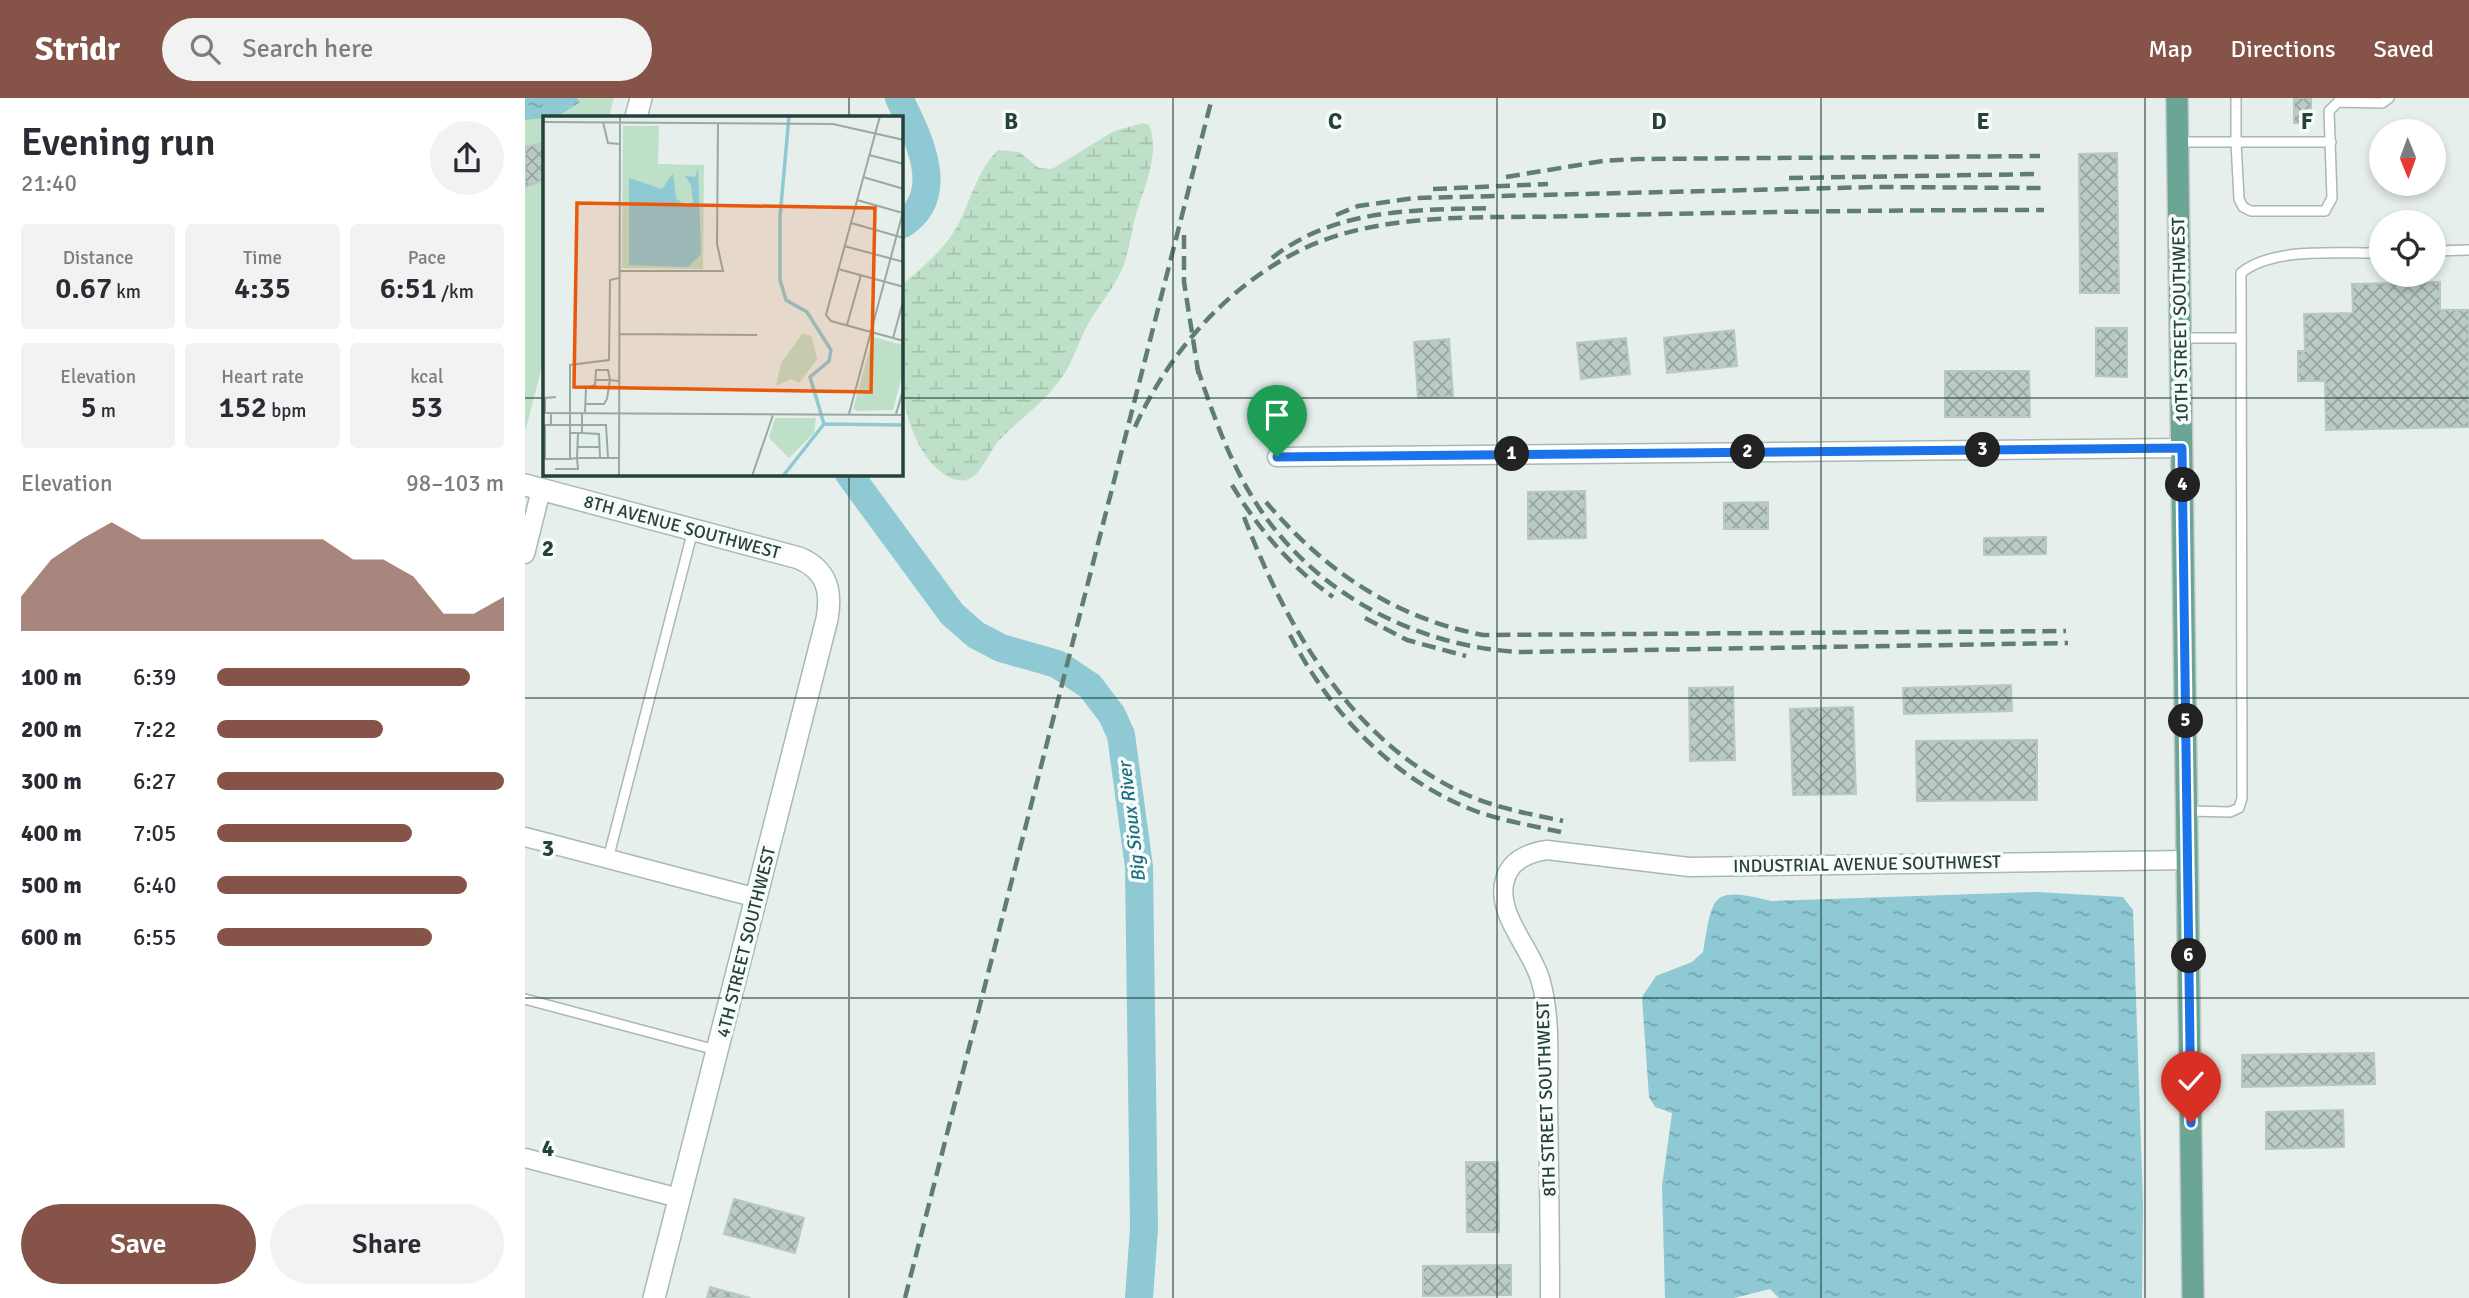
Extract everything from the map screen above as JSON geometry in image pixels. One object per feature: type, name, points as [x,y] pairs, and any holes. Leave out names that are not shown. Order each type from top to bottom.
[{"type":"main road","name":"10TH STREET SOUTHWEST","points":[[2177,98],[2193,1298]]},
{"type":"street","points":[[636,116],[641,98]]},
{"type":"street","points":[[1277,457],[2182,448]]},
{"type":"street","points":[[525,554],[537,483]]},
{"type":"street","name":"8TH AVENUE SOUTHWEST","points":[[537,483],[692,530],[799,558],[816,567],[828,584]]},
{"type":"street","name":"4TH STREET SOUTHWEST","points":[[654,1298],[827,619],[828,584]]},
{"type":"street","points":[[525,837],[757,898]]},
{"type":"street","name":"INDUSTRIAL AVENUE SOUTHWEST","points":[[1547,850],[1646,864],[1689,867],[2188,860]]},
{"type":"street","name":"8TH STREET SOUTHWEST","points":[[1547,850],[1530,853],[1517,860],[1508,871],[1503,896],[1506,910],[1534,961],[1546,1009],[1550,1298]]},
{"type":"street","points":[[525,1158],[679,1198]]},
{"type":"lane","points":[[2236,98],[2239,199],[2243,207],[2251,211],[2325,211],[2332,198],[2329,111],[2338,102],[2382,103],[2389,98]]},
{"type":"lane","points":[[2178,142],[2331,142]]},
{"type":"lane","points":[[2446,251],[2469,250]]},
{"type":"lane","points":[[2187,811],[2230,812],[2239,808],[2242,798],[2241,273],[2252,264],[2274,257],[2369,253]]},
{"type":"lane","points":[[2180,338],[2241,338]]},
{"type":"lane","points":[[608,859],[692,530]]},
{"type":"lane","points":[[525,999],[718,1050]]},
{"type":"green space","points":[[525,98],[614,98],[609,116],[543,116],[543,363],[525,432]]},
{"type":"green space","points":[[1143,123],[1149,125],[1153,148],[1146,184],[1121,272],[1090,321],[1062,378],[996,444],[979,471],[967,480],[951,478],[928,459],[913,433],[907,414],[903,388],[903,283],[949,239],[980,175],[998,150],[1019,152],[1039,168],[1052,169],[1114,131]]},
{"type":"water","points":[[525,98],[577,98],[580,102],[559,116],[525,120]]},
{"type":"water","points":[[2037,892],[2123,897],[2133,910],[2143,1204],[2142,1298],[1779,1298],[1770,1289],[1734,1298],[1665,1298],[1662,1186],[1672,1113],[1655,1107],[1649,1097],[1642,997],[1656,976],[1692,962],[1703,952],[1709,919],[1717,900],[1736,894],[1771,901]]},
{"type":"building","points":[[2294,98],[2311,98],[2311,123],[2294,123]]},
{"type":"building","points":[[543,143],[543,180],[525,187],[525,147]]},
{"type":"building","points":[[2117,153],[2119,293],[2080,293],[2079,154]]},
{"type":"building","points":[[2352,284],[2369,284],[2369,287],[2440,287],[2440,310],[2469,310],[2469,427],[2326,430],[2325,381],[2298,381],[2298,351],[2305,351],[2304,314],[2353,313]]},
{"type":"building","points":[[2096,328],[2127,328],[2127,377],[2096,376]]},
{"type":"building","points":[[1734,330],[1737,366],[1667,373],[1664,338]]},
{"type":"building","points":[[1626,338],[1630,374],[1581,379],[1577,343]]},
{"type":"building","points":[[1449,339],[1453,396],[1418,398],[1414,342]]},
{"type":"building","points":[[1945,371],[2029,371],[2030,417],[1945,417]]},
{"type":"building","points":[[1585,491],[1586,538],[1528,539],[1528,492]]},
{"type":"building","points":[[1768,502],[1768,529],[1724,529],[1724,503]]},
{"type":"building","points":[[2046,537],[2046,554],[1984,555],[1984,538]]},
{"type":"building","points":[[2011,685],[2012,711],[1904,714],[1903,688]]},
{"type":"building","points":[[1733,687],[1735,760],[1690,761],[1689,688]]},
{"type":"building","points":[[1853,707],[1856,794],[1793,795],[1790,709]]},
{"type":"building","points":[[2037,740],[2037,800],[1917,801],[1916,741]]},
{"type":"building","points":[[2374,1053],[2375,1084],[2242,1087],[2242,1055]]},
{"type":"building","points":[[2343,1110],[2344,1147],[2266,1149],[2266,1112]]},
{"type":"building","points":[[1466,1162],[1498,1162],[1499,1232],[1467,1232]]},
{"type":"building","points":[[734,1199],[804,1218],[795,1253],[724,1234]]},
{"type":"building","points":[[1511,1265],[1511,1295],[1423,1296],[1423,1266]]},
{"type":"building","points":[[710,1287],[750,1298],[707,1298]]},
{"type":"waterway","name":"Big Sioux River","points":[[899,98],[921,147],[926,182],[924,198],[915,213],[903,223]]},
{"type":"waterway","name":"Big Sioux River","points":[[850,476],[952,614],[976,635],[1001,648],[1057,664],[1090,686],[1112,715],[1121,735],[1139,867],[1144,1228],[1139,1298]]},
{"type":"railway","points":[[905,1298],[1212,98]]},
{"type":"railway","points":[[1506,177],[1603,161],[1638,159],[2040,156]]},
{"type":"railway","points":[[1789,178],[2041,174]]},
{"type":"railway","points":[[1433,189],[1548,184]]},
{"type":"railway","points":[[1336,215],[1358,206],[1414,198],[1875,187],[2041,188]]},
{"type":"railway","points":[[1272,258],[1322,229],[1349,221],[1405,212],[1492,208]]},
{"type":"railway","points":[[1135,427],[1166,371],[1205,322],[1228,299],[1253,279],[1307,247],[1372,227],[1476,217],[2044,210]]},
{"type":"railway","points":[[1184,235],[1184,282],[1199,377]]},
{"type":"railway","points":[[1197,367],[1227,449],[1251,495],[1274,529],[1301,558],[1332,585],[1366,607],[1402,625],[1441,639],[1480,648],[1521,652],[2068,643]]},
{"type":"railway","points":[[1232,485],[1277,547],[1333,597]]},
{"type":"railway","points":[[1266,502],[1312,549],[1363,588],[1420,617],[1483,635],[2066,631]]},
{"type":"railway","points":[[1244,517],[1261,559],[1303,640],[1328,678],[1357,713],[1389,745],[1425,772],[1465,794],[1501,807],[1563,821]]},
{"type":"railway","points":[[1365,618],[1407,640],[1466,656]]},
{"type":"railway","points":[[1290,635],[1324,691],[1367,741],[1392,763],[1447,799],[1478,812],[1561,832]]},
{"type":"route","points":[[1277,457],[2182,448],[2191,1123]]}]
